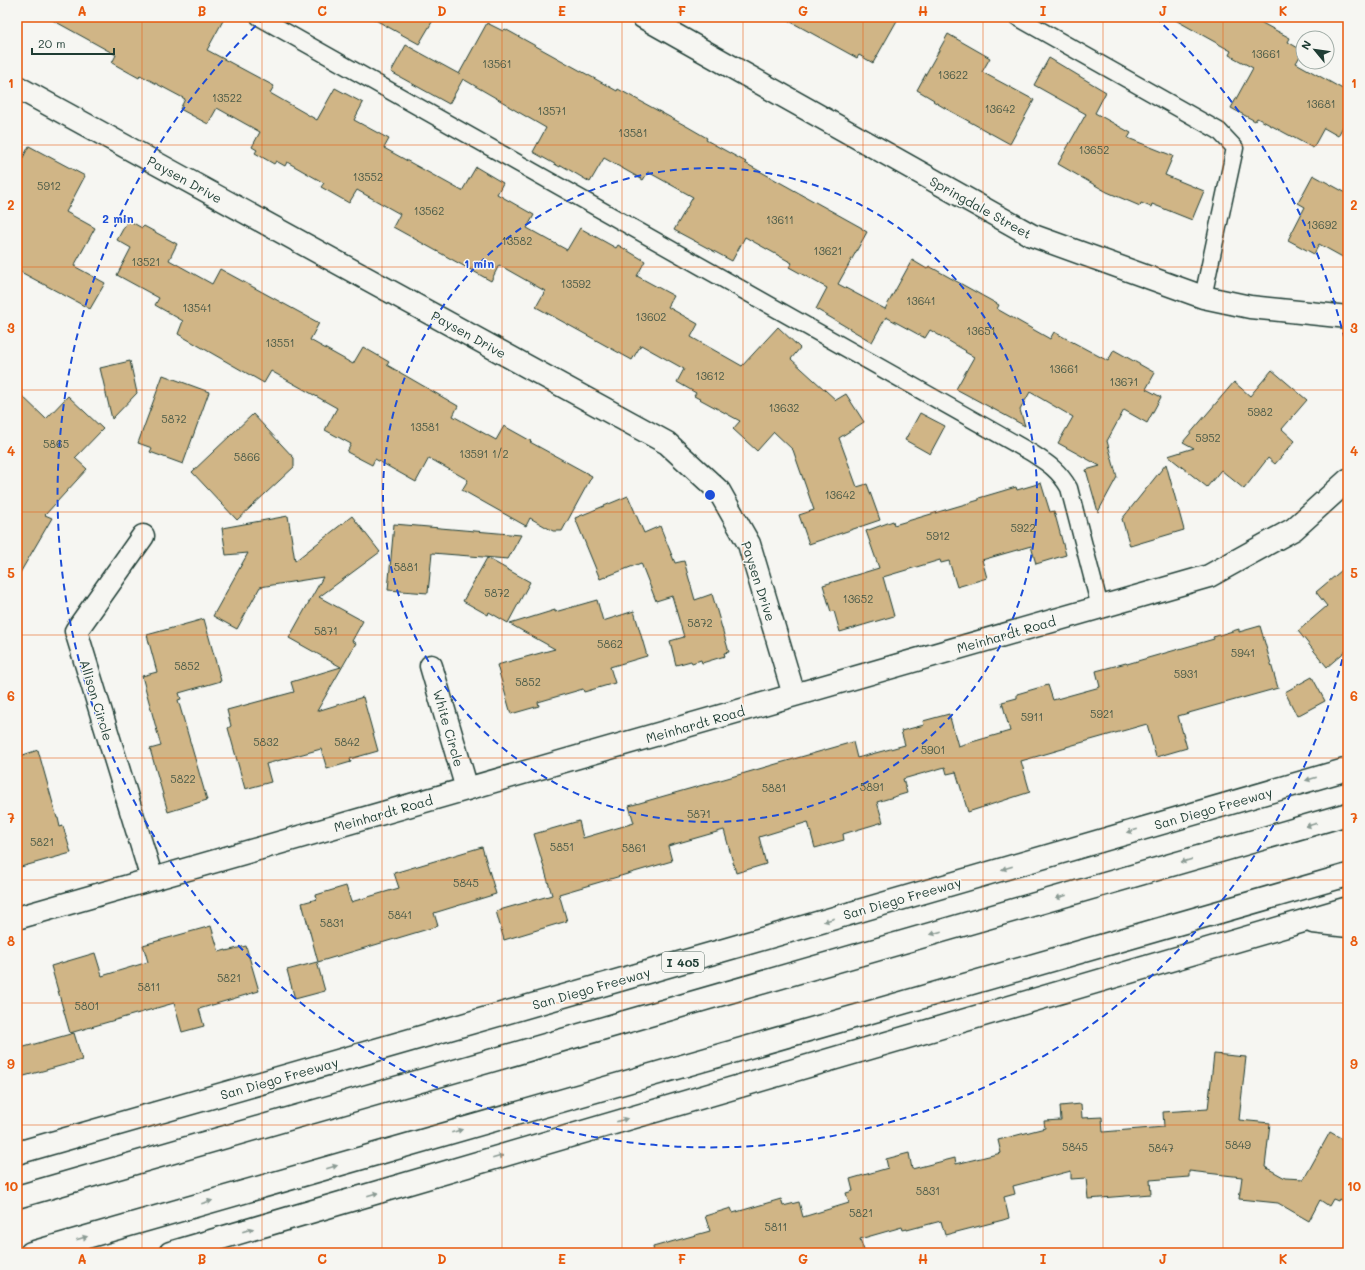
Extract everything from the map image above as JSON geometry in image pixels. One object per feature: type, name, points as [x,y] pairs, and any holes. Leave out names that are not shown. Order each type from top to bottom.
[{"type":"main road","name":"Springdale Street","points":[[643,17],[1031,236],[1203,297],[1250,307],[1348,317]]},
{"type":"main road","name":"Paysen Drive","points":[[17,87],[667,443],[719,491],[749,544],[794,695]]},
{"type":"main road","name":"Meinhardt Road","points":[[17,918],[1209,576],[1294,530],[1348,480]]},
{"type":"main road","name":"Allison Circle","points":[[142,536],[76,631],[152,879]]},
{"type":"main road","name":"White Circle","points":[[431,666],[467,789]]},
{"type":"main road","name":"San Diego Freeway","points":[[17,1153],[1348,768]]},
{"type":"main road","points":[[17,1197],[1348,814]]},
{"type":"main road","points":[[31,1253],[1348,875]]},
{"type":"main road","points":[[170,1253],[1348,908]]},
{"type":"main road","points":[[1302,921],[1348,926]]},
{"type":"lane","points":[[259,17],[1030,452],[1050,465],[1062,476],[1069,488],[1100,607]]},
{"type":"lane","points":[[1018,17],[1219,131],[1235,148],[1203,297]]},
{"type":"building","points":[[47,17],[225,17],[207,50],[274,86],[270,93],[317,120],[335,88],[363,103],[354,120],[389,139],[384,148],[462,191],[476,167],[503,183],[497,194],[534,215],[527,228],[567,250],[580,228],[616,248],[618,245],[645,261],[637,276],[674,296],[668,307],[698,324],[691,337],[742,366],[778,327],[800,348],[791,359],[836,400],[846,394],[864,422],[839,438],[857,487],[867,484],[880,520],[809,544],[799,515],[814,510],[793,450],[774,432],[757,451],[733,429],[740,421],[694,396],[696,393],[677,382],[684,369],[641,345],[632,360],[536,307],[545,291],[499,265],[491,281],[393,227],[400,214],[357,190],[349,203],[321,187],[324,183],[287,162],[285,166],[276,161],[274,164],[255,153],[257,150],[252,147],[260,132],[217,108],[208,124],[180,109],[185,99],[140,75],[139,78],[112,63],[116,55]]},
{"type":"building","points":[[370,17],[435,17],[419,44]]},
{"type":"building","points":[[782,17],[899,17],[873,63],[859,55],[857,58]]},
{"type":"building","points":[[1170,17],[1251,17],[1290,38],[1288,42],[1295,46],[1295,70],[1309,70],[1348,92],[1348,117],[1338,136],[1324,128],[1313,148],[1257,118],[1255,121],[1231,108],[1253,68],[1229,55],[1231,51]]},
{"type":"building","points":[[487,23],[503,31],[505,29],[617,91],[618,89],[688,127],[707,138],[706,140],[746,162],[745,163],[862,228],[867,232],[838,284],[885,309],[912,260],[927,269],[929,266],[999,305],[997,309],[1050,339],[1054,332],[1108,361],[1114,350],[1155,373],[1146,389],[1161,397],[1147,423],[1124,410],[1107,441],[1117,477],[1098,512],[1086,470],[1100,466],[1058,443],[1073,417],[1030,392],[1020,410],[1025,426],[956,389],[974,357],[930,330],[925,338],[886,317],[872,342],[816,309],[827,288],[789,267],[792,263],[745,237],[732,261],[674,230],[693,197],[648,172],[643,180],[604,158],[590,182],[561,165],[560,167],[533,152],[546,128],[463,79],[449,104],[391,72],[406,45],[459,74]]},
{"type":"building","points":[[948,34],[990,58],[982,72],[1034,100],[1010,144],[943,107],[917,90]]},
{"type":"building","points":[[1049,58],[1106,92],[1095,113],[1131,133],[1128,138],[1173,156],[1165,175],[1204,191],[1192,220],[1152,204],[1151,207],[1141,203],[1140,206],[1107,192],[1058,164],[1086,114],[1034,85]]},
{"type":"building","points":[[29,146],[85,176],[66,212],[95,228],[74,266],[105,283],[90,309],[17,270],[17,169]]},
{"type":"building","points":[[1313,175],[1348,194],[1348,260],[1319,244],[1314,254],[1288,240],[1305,207],[1298,203]]},
{"type":"building","points":[[128,220],[142,228],[144,226],[177,244],[169,260],[212,284],[220,269],[319,323],[310,340],[353,364],[363,347],[389,362],[387,365],[458,406],[453,416],[496,440],[504,426],[592,476],[562,531],[553,531],[530,518],[526,526],[462,490],[468,480],[429,458],[416,482],[375,459],[372,465],[347,452],[351,444],[325,430],[337,408],[271,371],[264,383],[178,334],[183,321],[155,305],[159,298],[117,275],[131,248],[117,240]]},
{"type":"building","points":[[130,361],[137,393],[112,419],[100,368]]},
{"type":"building","points":[[1272,370],[1307,400],[1282,429],[1295,441],[1275,464],[1268,458],[1244,489],[1221,470],[1207,487],[1168,456],[1194,448],[1183,442],[1234,382],[1250,396]]},
{"type":"building","points":[[163,375],[209,392],[183,464],[150,452],[152,448],[138,443]]},
{"type":"building","points":[[17,391],[46,419],[68,396],[103,429],[75,458],[87,469],[45,515],[52,518],[17,578]]},
{"type":"building","points":[[920,413],[945,426],[930,454],[905,440]]},
{"type":"building","points":[[253,414],[294,458],[294,467],[237,520],[192,472]]},
{"type":"building","points":[[1166,464],[1184,530],[1130,546],[1122,519]]},
{"type":"building","points":[[1041,483],[1050,512],[1054,511],[1066,555],[1036,564],[1031,546],[982,560],[987,578],[957,587],[949,561],[941,563],[940,560],[883,577],[894,616],[840,632],[834,611],[831,612],[823,585],[879,568],[866,531],[893,521],[894,525],[979,500],[979,498],[1016,487],[1017,490]]},
{"type":"building","points":[[628,496],[644,533],[660,526],[675,563],[684,561],[695,600],[712,594],[729,652],[724,653],[725,656],[702,663],[701,660],[676,665],[670,641],[684,637],[672,596],[656,601],[641,563],[600,579],[575,518]]},
{"type":"building","points":[[288,516],[295,561],[352,516],[380,552],[319,597],[363,621],[352,641],[356,643],[317,711],[363,697],[378,751],[350,759],[351,762],[327,769],[321,749],[266,764],[271,782],[245,789],[228,728],[231,726],[227,710],[294,692],[291,682],[341,667],[289,638],[323,577],[260,587],[237,629],[213,616],[248,553],[226,555],[222,528]]},
{"type":"building","points":[[394,524],[521,535],[508,559],[432,553],[428,593],[388,590]]},
{"type":"building","points":[[487,558],[530,582],[508,623],[489,612],[488,615],[463,601]]},
{"type":"building","points":[[1348,565],[1348,649],[1327,667],[1298,631],[1327,606],[1316,592]]},
{"type":"building","points":[[597,600],[603,621],[634,611],[647,656],[610,667],[615,683],[584,692],[583,689],[538,702],[539,706],[511,714],[497,665],[555,649],[510,624],[555,610],[555,612]]},
{"type":"building","points":[[204,619],[221,681],[179,693],[181,699],[178,700],[207,800],[168,812],[150,749],[161,746],[142,676],[157,672],[147,635]]},
{"type":"building","points":[[1260,626],[1278,688],[1178,716],[1187,748],[1156,757],[1147,724],[1066,747],[1021,761],[1030,792],[968,812],[956,772],[947,774],[945,767],[903,779],[907,793],[877,802],[883,822],[843,834],[844,840],[815,848],[808,822],[759,837],[766,864],[736,873],[724,830],[668,846],[672,861],[559,894],[567,921],[504,940],[496,911],[552,895],[534,834],[579,821],[583,838],[634,823],[629,806],[853,742],[857,758],[905,745],[901,731],[924,725],[923,721],[949,714],[958,746],[1010,731],[1002,702],[1017,698],[1017,694],[1048,685],[1053,700],[1100,687],[1096,671],[1127,664],[1214,639],[1213,637],[1239,629],[1239,632]]},
{"type":"building","points":[[1312,677],[1325,701],[1297,716],[1285,692]]},
{"type":"building","points":[[38,750],[57,818],[60,827],[63,826],[71,853],[17,868],[17,757]]},
{"type":"building","points":[[482,847],[496,894],[434,913],[438,926],[318,962],[302,903],[317,899],[316,895],[346,886],[351,902],[399,888],[394,873]]},
{"type":"building","points":[[211,926],[219,952],[246,946],[259,991],[199,1009],[204,1026],[182,1032],[174,1003],[70,1033],[51,966],[95,953],[102,976],[148,962],[143,945]]},
{"type":"building","points":[[317,962],[325,991],[295,999],[287,970]]},
{"type":"building","points":[[74,1033],[82,1060],[17,1078],[17,1049]]},
{"type":"building","points":[[1214,1054],[1246,1057],[1239,1120],[1270,1123],[1265,1167],[1285,1178],[1304,1179],[1330,1132],[1348,1142],[1348,1204],[1339,1199],[1338,1201],[1333,1199],[1329,1206],[1320,1200],[1309,1221],[1278,1203],[1239,1199],[1242,1177],[1189,1171],[1189,1177],[1150,1180],[1151,1194],[1088,1199],[1086,1178],[1071,1179],[1071,1171],[1013,1186],[1015,1194],[1004,1197],[1009,1218],[945,1235],[941,1221],[907,1230],[903,1230],[902,1227],[860,1239],[865,1253],[654,1253],[653,1247],[710,1231],[705,1216],[731,1208],[733,1213],[781,1199],[783,1206],[799,1202],[803,1217],[849,1203],[846,1193],[853,1191],[850,1179],[888,1168],[886,1159],[909,1153],[912,1169],[955,1158],[956,1164],[1001,1153],[998,1140],[1045,1128],[1044,1121],[1061,1120],[1060,1106],[1081,1104],[1082,1118],[1102,1117],[1103,1132],[1164,1127],[1163,1112],[1208,1109]]}]
